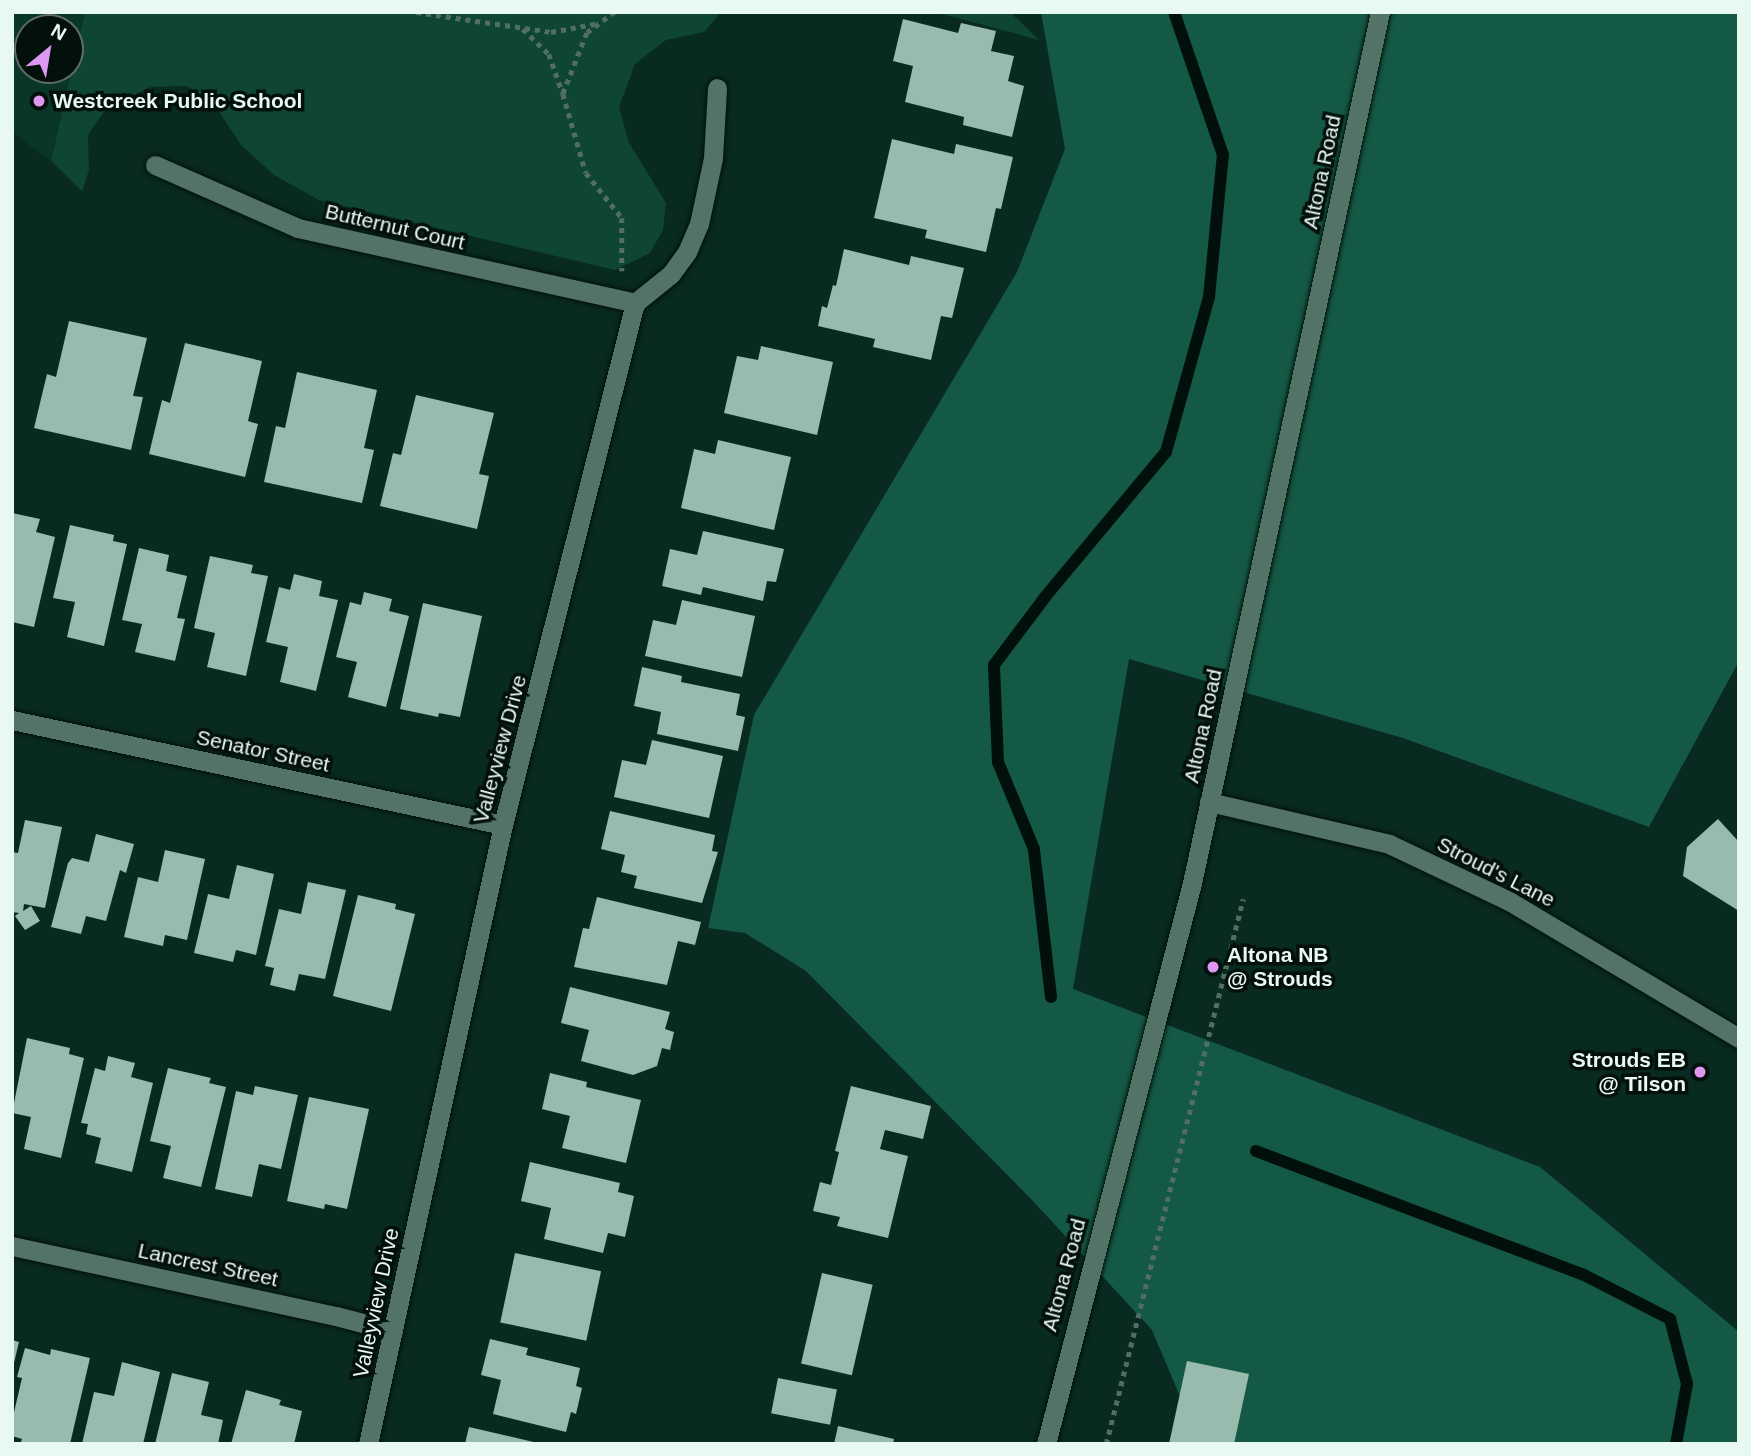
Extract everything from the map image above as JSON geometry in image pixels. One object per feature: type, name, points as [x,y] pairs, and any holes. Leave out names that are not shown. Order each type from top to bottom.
[{"type":"street","name":"Altona Road","points":[[1046,1444],[1192,883],[1380,12]]},
{"type":"street","points":[[635,303],[671,274],[687,251],[699,224],[713,158],[718,89]]},
{"type":"street","name":"Butternut Court","points":[[155,165],[298,228],[635,303]]},
{"type":"street","name":"Valleyview Drive","points":[[368,1444],[503,825],[635,303]]},
{"type":"street","name":"Senator Street","points":[[12,720],[503,825]]},
{"type":"street","name":"Stroud's Lane","points":[[1209,802],[1389,844],[1509,901],[1739,1038]]},
{"type":"street","name":"Lancrest Street","points":[[12,1246],[393,1331]]},
{"type":"path","points":[[416,12],[551,32],[600,23]]},
{"type":"path","points":[[563,94],[587,33],[615,12]]},
{"type":"path","points":[[523,29],[550,54],[586,173],[622,218],[621,267],[635,303]]},
{"type":"path","points":[[1106,1444],[1243,899]]},
{"type":"shaded area","points":[[12,12],[85,12],[84,16],[84,14],[14,14],[14,84],[69,84],[51,161],[12,132]]},
{"type":"shaded area","points":[[85,12],[721,12],[704,32],[666,40],[635,64],[619,107],[629,143],[666,203],[663,230],[650,253],[615,270],[319,200],[274,175],[241,145],[214,104],[187,86],[151,87],[107,107],[88,135],[89,170],[82,191],[51,161],[69,84],[84,84]]},
{"type":"shaded area","points":[[935,12],[1010,12],[1039,40]]},
{"type":"shaded area","points":[[1041,12],[1739,12],[1739,661],[1649,827],[1403,738],[1129,659],[1073,989],[1540,1167],[1739,1332],[1739,1444],[1200,1444],[1152,1330],[1032,1200],[806,971],[745,933],[708,928],[754,715],[1017,272],[1065,149]]},
{"type":"building","points":[[903,19],[958,33],[961,23],[996,31],[991,51],[1014,56],[1008,81],[1024,86],[1012,137],[963,125],[964,117],[905,102],[913,66],[893,61]]},
{"type":"building","points":[[892,139],[954,154],[956,144],[1013,157],[1001,209],[996,208],[986,252],[925,238],[927,230],[874,218]]},
{"type":"building","points":[[844,249],[909,265],[911,256],[964,268],[952,318],[941,316],[931,360],[873,347],[875,339],[818,326],[822,306],[827,308],[833,285],[836,286]]},
{"type":"building","points":[[69,321],[147,338],[133,396],[143,397],[131,450],[34,428],[47,374],[56,377]]},
{"type":"building","points":[[185,343],[262,361],[248,421],[258,424],[245,477],[149,454],[162,400],[170,403]]},
{"type":"building","points":[[761,346],[833,362],[817,435],[724,413],[737,356],[758,360]]},
{"type":"building","points":[[297,372],[377,390],[364,448],[374,450],[362,503],[264,482],[276,426],[285,428]]},
{"type":"building","points":[[416,395],[494,413],[479,474],[489,476],[477,529],[380,506],[393,453],[401,455]]},
{"type":"building","points":[[718,440],[791,457],[774,530],[681,508],[694,449],[715,454]]},
{"type":"building","points":[[12,513],[40,519],[36,532],[55,537],[34,627],[12,622]]},
{"type":"building","points":[[70,525],[114,535],[113,541],[127,544],[104,646],[67,637],[75,602],[53,598]]},
{"type":"building","points":[[703,531],[784,549],[776,582],[767,581],[763,601],[703,587],[701,595],[662,586],[670,549],[697,555]]},
{"type":"building","points":[[139,548],[169,555],[166,571],[187,576],[177,618],[185,619],[175,661],[135,652],[142,624],[122,620]]},
{"type":"building","points":[[210,556],[253,565],[251,573],[268,576],[246,676],[207,667],[215,633],[194,628]]},
{"type":"building","points":[[294,574],[322,581],[319,596],[338,600],[316,691],[280,682],[288,647],[266,642],[279,587],[290,590]]},
{"type":"building","points":[[364,592],[392,599],[389,611],[409,616],[386,707],[348,697],[357,662],[336,657],[350,602],[361,605]]},
{"type":"building","points":[[682,600],[755,616],[742,677],[645,656],[653,620],[676,625]]},
{"type":"building","points":[[423,603],[482,616],[460,717],[439,713],[438,717],[400,709]]},
{"type":"building","points":[[642,667],[682,676],[681,682],[740,694],[736,715],[745,717],[738,751],[657,734],[661,712],[634,706]]},
{"type":"building","points":[[652,740],[723,756],[709,818],[614,797],[622,760],[646,765]]},
{"type":"building","points":[[610,811],[715,835],[712,851],[718,852],[702,903],[634,888],[637,876],[621,872],[625,855],[601,849]]},
{"type":"building","points":[[1718,819],[1739,842],[1739,911],[1683,876],[1687,847]]},
{"type":"building","points":[[25,820],[62,827],[45,908],[24,904],[23,911],[31,906],[40,921],[25,930],[15,916],[19,913],[12,912],[12,852],[18,853]]},
{"type":"building","points":[[96,834],[134,844],[126,873],[120,870],[106,921],[86,916],[81,934],[51,927],[68,863],[72,858],[89,862]]},
{"type":"building","points":[[165,850],[205,859],[187,940],[165,935],[163,946],[124,937],[138,877],[158,882]]},
{"type":"building","points":[[237,865],[274,874],[256,955],[236,950],[233,962],[194,953],[208,894],[229,899]]},
{"type":"building","points":[[308,882],[346,890],[325,979],[299,974],[295,991],[270,985],[274,968],[265,966],[279,909],[301,914]]},
{"type":"building","points":[[358,895],[396,904],[395,909],[415,914],[391,1011],[333,996]]},
{"type":"building","points":[[597,897],[701,922],[695,945],[678,941],[667,985],[574,967],[583,928],[589,929]]},
{"type":"building","points":[[570,987],[670,1012],[665,1029],[674,1032],[670,1050],[662,1048],[657,1066],[633,1075],[581,1061],[589,1030],[561,1023]]},
{"type":"building","points":[[27,1038],[70,1048],[69,1054],[84,1058],[61,1158],[24,1149],[31,1117],[12,1113]]},
{"type":"building","points":[[108,1056],[135,1063],[131,1077],[153,1083],[132,1172],[95,1163],[101,1138],[86,1134],[88,1124],[81,1123],[95,1068],[105,1071]]},
{"type":"building","points":[[168,1068],[211,1078],[209,1083],[226,1087],[201,1187],[163,1178],[171,1146],[150,1141]]},
{"type":"building","points":[[550,1073],[587,1082],[586,1087],[641,1100],[626,1163],[562,1148],[570,1116],[542,1109]]},
{"type":"building","points":[[255,1086],[298,1095],[281,1169],[259,1164],[252,1197],[215,1189],[236,1091],[253,1095]]},
{"type":"building","points":[[851,1086],[931,1106],[923,1139],[885,1130],[880,1149],[908,1156],[888,1238],[837,1226],[840,1217],[813,1211],[820,1182],[831,1185],[839,1152],[835,1151]]},
{"type":"building","points":[[309,1097],[369,1109],[347,1209],[325,1204],[324,1209],[287,1201]]},
{"type":"building","points":[[530,1162],[620,1183],[618,1192],[634,1196],[625,1237],[608,1233],[603,1253],[544,1239],[551,1208],[521,1201]]},
{"type":"building","points":[[515,1253],[601,1271],[586,1341],[500,1322]]},
{"type":"building","points":[[822,1273],[873,1285],[852,1375],[801,1364]]},
{"type":"building","points":[[490,1339],[528,1348],[526,1355],[580,1368],[576,1386],[582,1388],[576,1414],[571,1412],[566,1432],[493,1414],[501,1380],[481,1375]]},
{"type":"building","points":[[12,1340],[19,1342],[13,1367],[12,1367]]},
{"type":"building","points":[[25,1348],[50,1355],[51,1349],[90,1358],[70,1444],[20,1444],[22,1439],[12,1436],[12,1421],[22,1378],[17,1377]]},
{"type":"building","points":[[1187,1361],[1249,1374],[1234,1444],[1169,1444]]},
{"type":"building","points":[[122,1362],[160,1372],[143,1444],[82,1444],[94,1392],[114,1396]]},
{"type":"building","points":[[172,1373],[209,1382],[201,1415],[223,1420],[218,1444],[155,1444]]},
{"type":"building","points":[[778,1378],[837,1389],[830,1425],[771,1413]]},
{"type":"building","points":[[246,1390],[281,1400],[279,1405],[302,1411],[294,1444],[231,1444]]},
{"type":"building","points":[[838,1426],[894,1439],[893,1444],[834,1444]]},
{"type":"building","points":[[469,1427],[538,1443],[538,1444],[465,1444]]},
{"type":"waterway","points":[[1051,997],[1034,849],[998,762],[994,665],[1045,597],[1166,452],[1209,297],[1223,155],[1174,12]]},
{"type":"waterway","points":[[1256,1151],[1584,1275],[1670,1319],[1687,1384],[1676,1444]]},
{"type":"place","name":"Westcreek Public School","points":[[39,101]]},
{"type":"place","name":"Altona NB @ Strouds","points":[[1213,967]]},
{"type":"place","name":"Strouds EB @ Tilson","points":[[1700,1072]]}]
